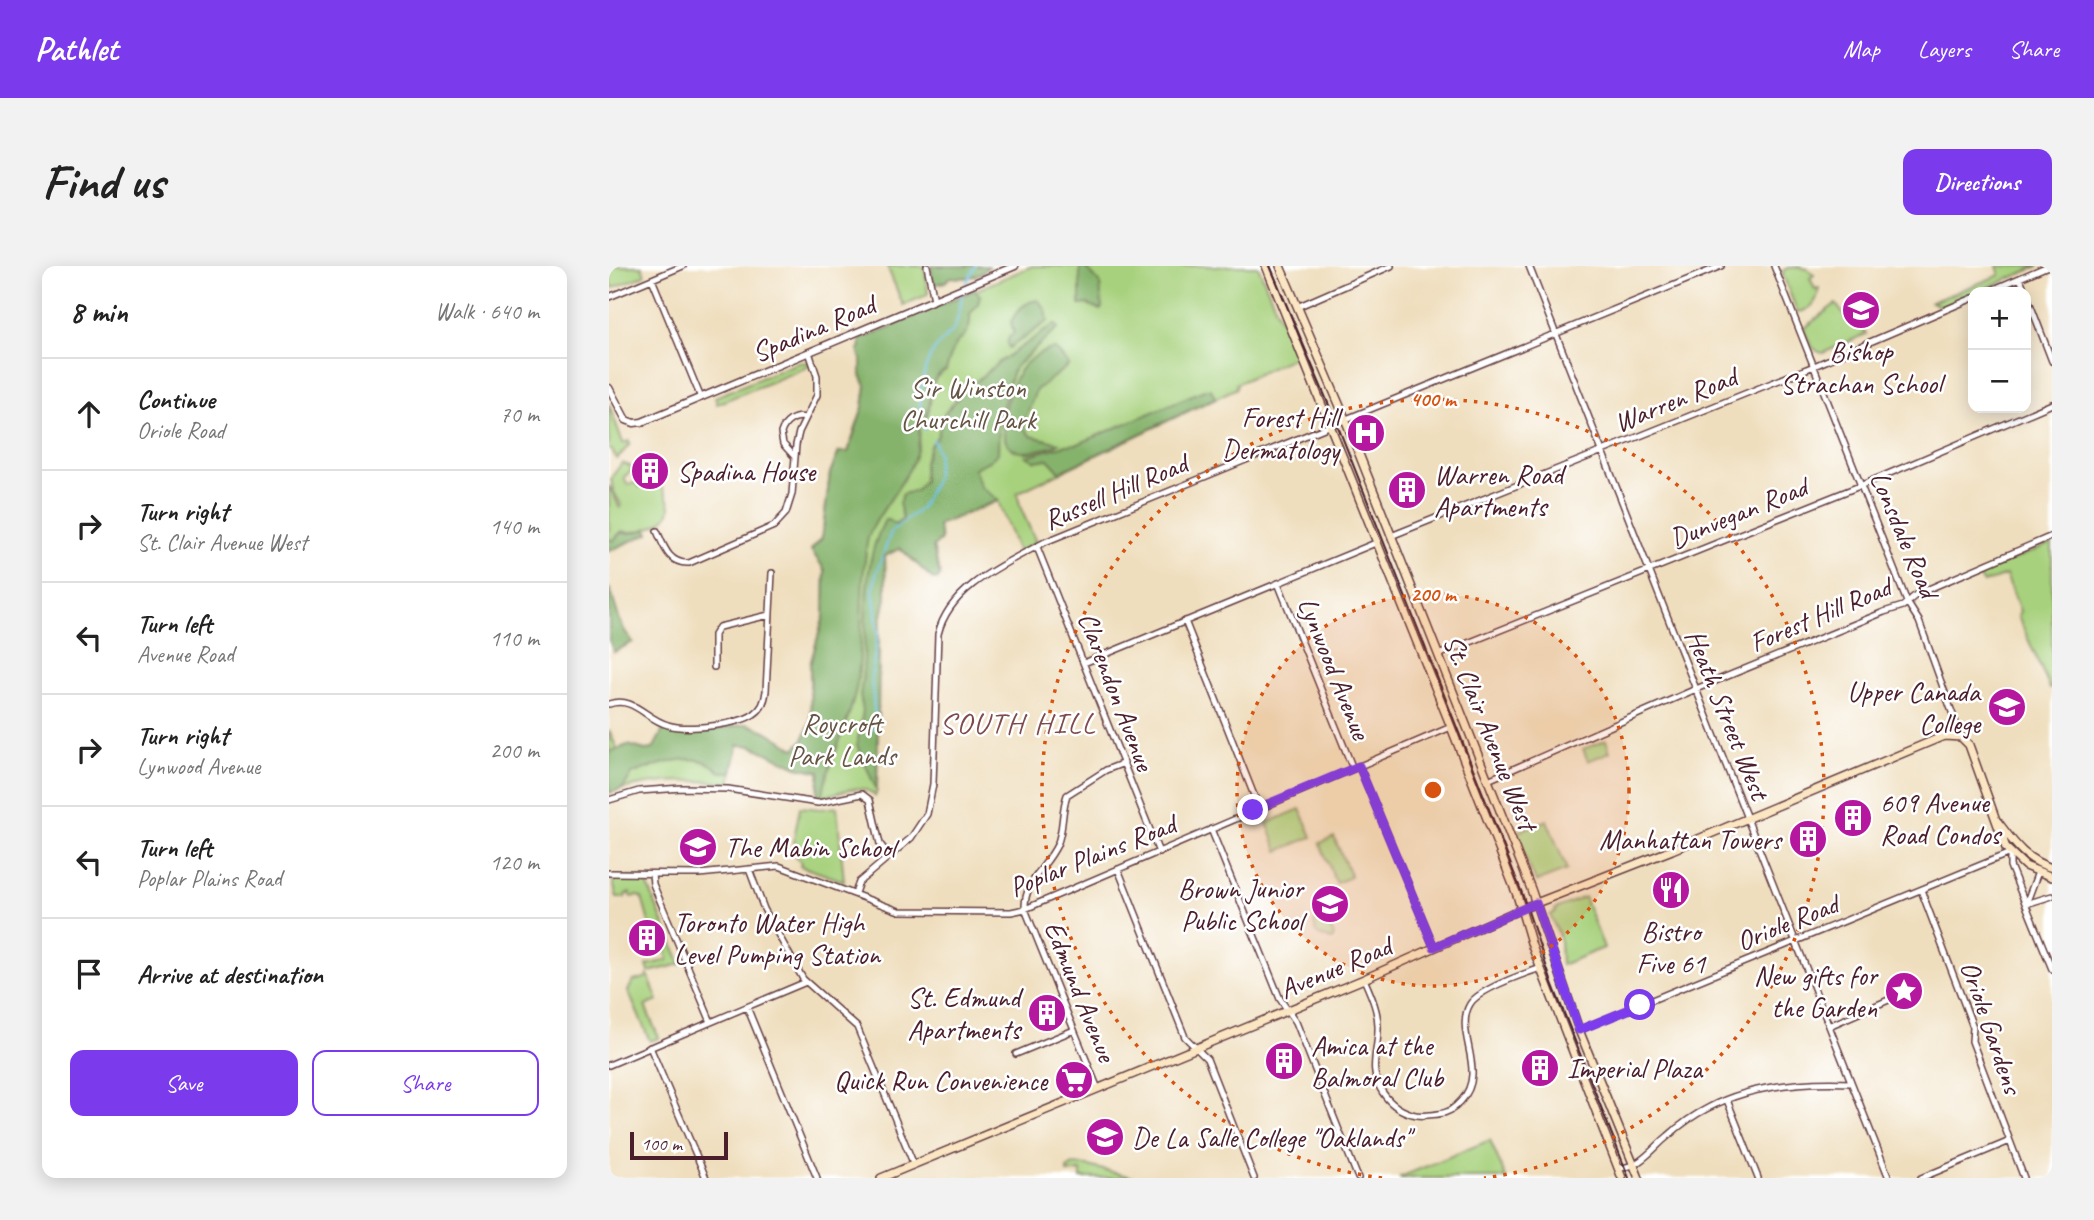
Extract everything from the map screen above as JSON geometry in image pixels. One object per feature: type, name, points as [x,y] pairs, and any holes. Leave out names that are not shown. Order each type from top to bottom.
[{"type":"main road","name":"St. Clair Avenue West","points":[[1266,266],[1451,727],[1622,1178]]},
{"type":"main road","name":"St. Clair Avenue West","points":[[1280,266],[1345,418],[1488,780],[1536,903],[1579,1030],[1639,1178]]},
{"type":"main road","points":[[1406,617],[1421,611]]},
{"type":"main road","name":"Avenue Road","points":[[881,1178],[1364,979],[1521,909],[1650,859],[1906,754],[1931,741],[1948,736],[1961,737]]},
{"type":"main road","name":"Lonsdale Road","points":[[1961,737],[1971,748],[1996,818]]},
{"type":"main road","points":[[1996,818],[2010,853],[2025,866],[2052,877]]},
{"type":"main road","points":[[1996,818],[2014,845],[2029,858]]},
{"type":"main road","points":[[2010,853],[2015,851],[2052,868]]},
{"type":"street","points":[[609,297],[683,266]]},
{"type":"street","points":[[927,266],[934,300]]},
{"type":"street","name":"Spadina Road","points":[[609,388],[626,421],[634,424],[642,422],[1015,266]]},
{"type":"street","points":[[1297,307],[1391,266]]},
{"type":"street","name":"Heath Street West","points":[[1529,266],[1889,1178]]},
{"type":"street","name":"Russell Hill Road","points":[[855,893],[859,882],[919,830],[927,814],[932,797],[937,642],[944,617],[973,584],[1037,547],[1330,424],[1721,266]]},
{"type":"street","name":"Lonsdale Road","points":[[1774,266],[1907,602],[1919,621],[1961,737]]},
{"type":"street","points":[[1999,287],[2048,266]]},
{"type":"street","points":[[2020,278],[2052,361]]},
{"type":"street","points":[[652,279],[701,398]]},
{"type":"street","name":"Warren Road","points":[[1391,536],[1814,366],[1968,300]]},
{"type":"street","points":[[657,531],[670,557],[686,563],[698,561],[774,526],[783,518],[791,502],[799,432],[815,402],[818,386],[809,352]]},
{"type":"street","name":"Dunvegan Road","points":[[1438,655],[1862,485],[2052,404]]},
{"type":"street","points":[[795,456],[783,444],[781,433],[788,421],[805,418]]},
{"type":"street","name":"Forest Hill Road","points":[[1488,780],[1696,689],[1884,612],[1903,607],[1917,594],[2052,536]]},
{"type":"street","points":[[1084,663],[1378,542]]},
{"type":"street","name":"Clarendon Avenue","points":[[1037,547],[1158,850]]},
{"type":"street","points":[[609,704],[620,701],[632,704],[662,723],[677,727],[723,723],[753,715],[761,708],[766,697],[772,573]]},
{"type":"street","name":"Lynwood Avenue","points":[[1278,583],[1434,947]]},
{"type":"street","points":[[714,667],[715,635],[719,627],[769,615]]},
{"type":"street","points":[[1185,621],[1259,808]]},
{"type":"street","name":"Poplar Plains Road","points":[[609,873],[708,874],[774,865],[899,911],[991,914],[1025,909],[1451,727]]},
{"type":"street","points":[[1025,909],[1031,882],[1061,836],[1067,795],[1106,770],[1124,763]]},
{"type":"street","points":[[609,800],[639,792],[682,788],[728,789],[818,803],[862,794],[870,800],[880,844],[890,857]]},
{"type":"street","points":[[1211,829],[1280,999],[1296,1022],[1358,1178]]},
{"type":"street","points":[[2010,853],[2010,866],[2052,970]]},
{"type":"street","name":"Oriole Road","points":[[1579,1030],[2010,853]]},
{"type":"street","points":[[749,869],[767,916],[806,982],[857,1027],[914,1165]]},
{"type":"street","points":[[1118,869],[1186,1039],[1207,1059],[1254,1178]]},
{"type":"street","points":[[2026,904],[2038,872]]},
{"type":"street","points":[[652,874],[653,884],[711,1022]]},
{"type":"street","name":"Oriole Gardens","points":[[1921,890],[1973,1027],[1972,1041],[2024,1178]]},
{"type":"street","points":[[2026,904],[2052,897]]},
{"type":"street","name":"Edmund Avenue","points":[[1025,909],[1098,1089]]},
{"type":"street","points":[[1364,979],[1376,1010],[1378,1030],[1373,1060],[1378,1086],[1390,1102],[1403,1112],[1418,1116],[1446,1113],[1465,1097],[1471,1084],[1473,1069],[1466,1015],[1476,996],[1541,968]]},
{"type":"street","points":[[609,1065],[806,982]]},
{"type":"street","points":[[1829,1026],[1900,995]]},
{"type":"street","points":[[747,1007],[817,1178]]},
{"type":"street","points":[[1016,1054],[1074,1030]]},
{"type":"street","points":[[650,1047],[706,1178]]},
{"type":"street","points":[[1619,1168],[1634,1165],[1681,1125],[1707,1108],[1727,1100],[1789,1084],[1851,1083]]},
{"type":"street","points":[[1727,1100],[1758,1178]]},
{"type":"street","points":[[1921,1178],[2010,1141]]},
{"type":"green space","points":[[609,266],[642,266],[645,275],[613,288],[609,278]]},
{"type":"green space","points":[[887,266],[924,266],[928,293],[903,305]]},
{"type":"green space","points":[[931,266],[989,266],[976,275],[967,278],[951,277],[945,282],[933,285]]},
{"type":"green space","name":"Sir Winston Churchill Park","points":[[1032,266],[1258,266],[1296,356],[1236,384],[1237,388],[1017,493],[1036,542],[1018,552],[998,501],[938,525],[941,540],[933,547],[940,575],[938,579],[934,580],[900,548],[885,556],[886,597],[879,630],[877,791],[875,796],[869,791],[855,789],[817,797],[820,772],[797,767],[795,749],[803,740],[811,721],[810,665],[824,616],[825,570],[811,550],[822,538],[830,473],[839,452],[848,452],[863,407],[866,386],[861,375],[858,350],[861,347],[860,340]]},
{"type":"green space","points":[[1084,266],[1100,283],[1100,310],[1088,304],[1080,305],[1080,267]]},
{"type":"green space","points":[[1997,266],[2039,266],[1989,287],[1969,287],[2000,275]]},
{"type":"green space","points":[[1799,267],[1814,275],[1810,278],[1815,289],[1819,288],[1813,304],[1806,310],[1797,312],[1782,272],[1787,268]]},
{"type":"green space","points":[[1968,288],[1968,296],[1942,307],[1931,302]]},
{"type":"green space","points":[[974,290],[980,295],[978,304],[970,314],[969,328],[953,349],[946,370],[935,379],[927,416],[919,425],[916,454],[868,538],[863,576],[857,684],[822,797],[817,797],[820,771],[797,767],[752,746],[738,745],[732,772],[720,772],[701,760],[678,760],[633,773],[623,788],[609,793],[609,752],[628,745],[645,750],[653,749],[663,730],[684,734],[748,724],[766,731],[795,749],[803,740],[811,721],[810,665],[824,616],[825,570],[811,550],[822,538],[830,473],[839,452],[848,452],[863,407],[866,386],[861,375],[858,350],[861,347],[860,340]]},
{"type":"green space","points":[[1038,300],[1046,310],[1048,321],[1009,348],[1009,337],[1014,333],[1011,322],[1013,318],[1025,305]]},
{"type":"green space","points":[[1836,304],[1852,326],[1863,329],[1866,334],[1823,353],[1819,352],[1811,344],[1804,329]]},
{"type":"green space","points":[[1055,324],[1058,328],[1016,366],[1012,373],[999,419],[998,453],[974,468],[981,487],[998,500],[938,525],[941,540],[933,547],[940,575],[938,579],[934,580],[900,548],[885,556],[886,597],[879,630],[877,791],[857,745],[863,711],[860,695],[867,583],[876,540],[885,520],[895,525],[903,519],[899,503],[903,494],[917,490],[924,481],[924,463],[930,446],[937,437],[944,414],[962,393],[998,363]]},
{"type":"green space","points":[[1055,349],[1069,365],[1036,390],[1024,422],[1025,429],[1031,436],[1059,443],[1022,452],[1011,448],[1005,439],[1003,426],[1004,412],[1013,383],[1025,364],[1040,354]]},
{"type":"green space","points":[[808,362],[810,366],[717,404],[715,397],[797,363]]},
{"type":"green space","points":[[1211,389],[1215,398],[1060,472],[1048,459],[1035,461],[1026,456],[1078,444]]},
{"type":"green space","points":[[609,404],[623,443],[629,441],[630,444],[617,459],[609,449]]},
{"type":"green space","points":[[622,463],[630,466],[632,470],[624,477],[627,484],[637,483],[639,487],[646,487],[659,480],[670,507],[658,524],[643,530],[622,531],[614,540],[609,540],[609,486],[620,508],[622,506],[613,490],[611,478]]},
{"type":"green space","points":[[646,529],[649,533],[609,551],[609,540],[614,540],[622,533]]},
{"type":"green space","points":[[2052,543],[2050,689],[2018,616],[2020,611],[2006,575],[1984,583],[1978,576]]},
{"type":"green space","points":[[609,588],[621,623],[633,642],[614,652],[609,640]]},
{"type":"green space","points":[[609,730],[617,749],[628,745],[645,750],[737,745],[730,783],[669,782],[639,785],[609,793]]},
{"type":"green space","points":[[1606,740],[1610,752],[1588,761],[1583,749]]},
{"type":"green space","points":[[800,807],[837,807],[844,881],[800,866],[794,839]]},
{"type":"green space","points":[[1300,809],[1312,837],[1278,851],[1267,823]]},
{"type":"green space","points":[[1547,820],[1567,870],[1536,882],[1514,833]]},
{"type":"green space","points":[[1334,837],[1351,877],[1336,883],[1320,843]]},
{"type":"green space","points":[[614,877],[642,878],[646,881],[670,939],[663,941],[660,931],[652,933],[642,898],[631,897],[630,893],[625,895],[625,898],[617,898]]},
{"type":"green space","points":[[1584,897],[1604,948],[1561,965],[1560,938],[1550,915],[1556,912],[1555,909]]},
{"type":"green space","points":[[1322,916],[1327,919],[1334,936],[1332,940],[1319,936],[1316,932],[1314,922]]},
{"type":"green space","points":[[672,942],[681,964],[649,972],[647,965],[668,960],[664,944]]},
{"type":"green space","points":[[648,975],[658,1001],[645,1006],[659,1038],[650,1041],[628,991],[633,981]]},
{"type":"green space","points":[[1490,1140],[1506,1178],[1400,1177]]},
{"type":"green space","points":[[1073,1165],[1136,1178],[1081,1178],[1081,1171],[1067,1173],[1067,1169]]},
{"type":"waterway","points":[[966,284],[975,266]]},
{"type":"waterway","points":[[925,430],[920,414],[925,371],[933,351],[955,326],[962,292]]},
{"type":"waterway","points":[[872,730],[876,725],[871,678],[878,633],[873,591],[876,575],[891,532],[921,508],[936,478],[938,453],[933,440]]},
{"type":"tram line","points":[[1270,266],[1339,429],[1428,654],[1522,893],[1551,980],[1629,1178]]},
{"type":"place","name":"Bishop Strachan School","points":[[1861,310]]},
{"type":"place","name":"Forest Hill Dermatology","points":[[1366,433]]},
{"type":"place","name":"Spadina House","points":[[650,471]]},
{"type":"place","name":"Warren Road Apartments","points":[[1407,490]]},
{"type":"place","name":"Upper Canada College","points":[[2007,707]]},
{"type":"place","name":"609 Avenue Road Condos","points":[[1853,818]]},
{"type":"place","name":"Manhattan Towers","points":[[1808,839]]},
{"type":"place","name":"The Mabin School","points":[[698,847]]},
{"type":"place","name":"Bistro Five 61","points":[[1671,890]]},
{"type":"place","name":"Brown Junior Public School","points":[[1330,904]]},
{"type":"place","name":"Toronto Water High Level Pumping Station","points":[[647,938]]},
{"type":"place","name":"New gifts for the Garden","points":[[1904,991]]},
{"type":"place","name":"St. Edmund Apartments","points":[[1047,1013]]},
{"type":"place","name":"Amica at the Balmoral Club","points":[[1284,1061]]},
{"type":"place","name":"Imperial Plaza","points":[[1540,1068]]},
{"type":"place","name":"Quick Run Convenience","points":[[1074,1080]]},
{"type":"place","name":"De La Salle College \"Oaklands\"","points":[[1105,1137]]},
{"type":"district","name":"SOUTH HILL","points":[[1018,723]]},
{"type":"route","points":[[1253,810],[1359,766],[1434,947],[1536,903],[1579,1030],[1640,1005]]},
{"type":"park label","name":"Roycroft Park Lands","points":[[842,739]]}]
